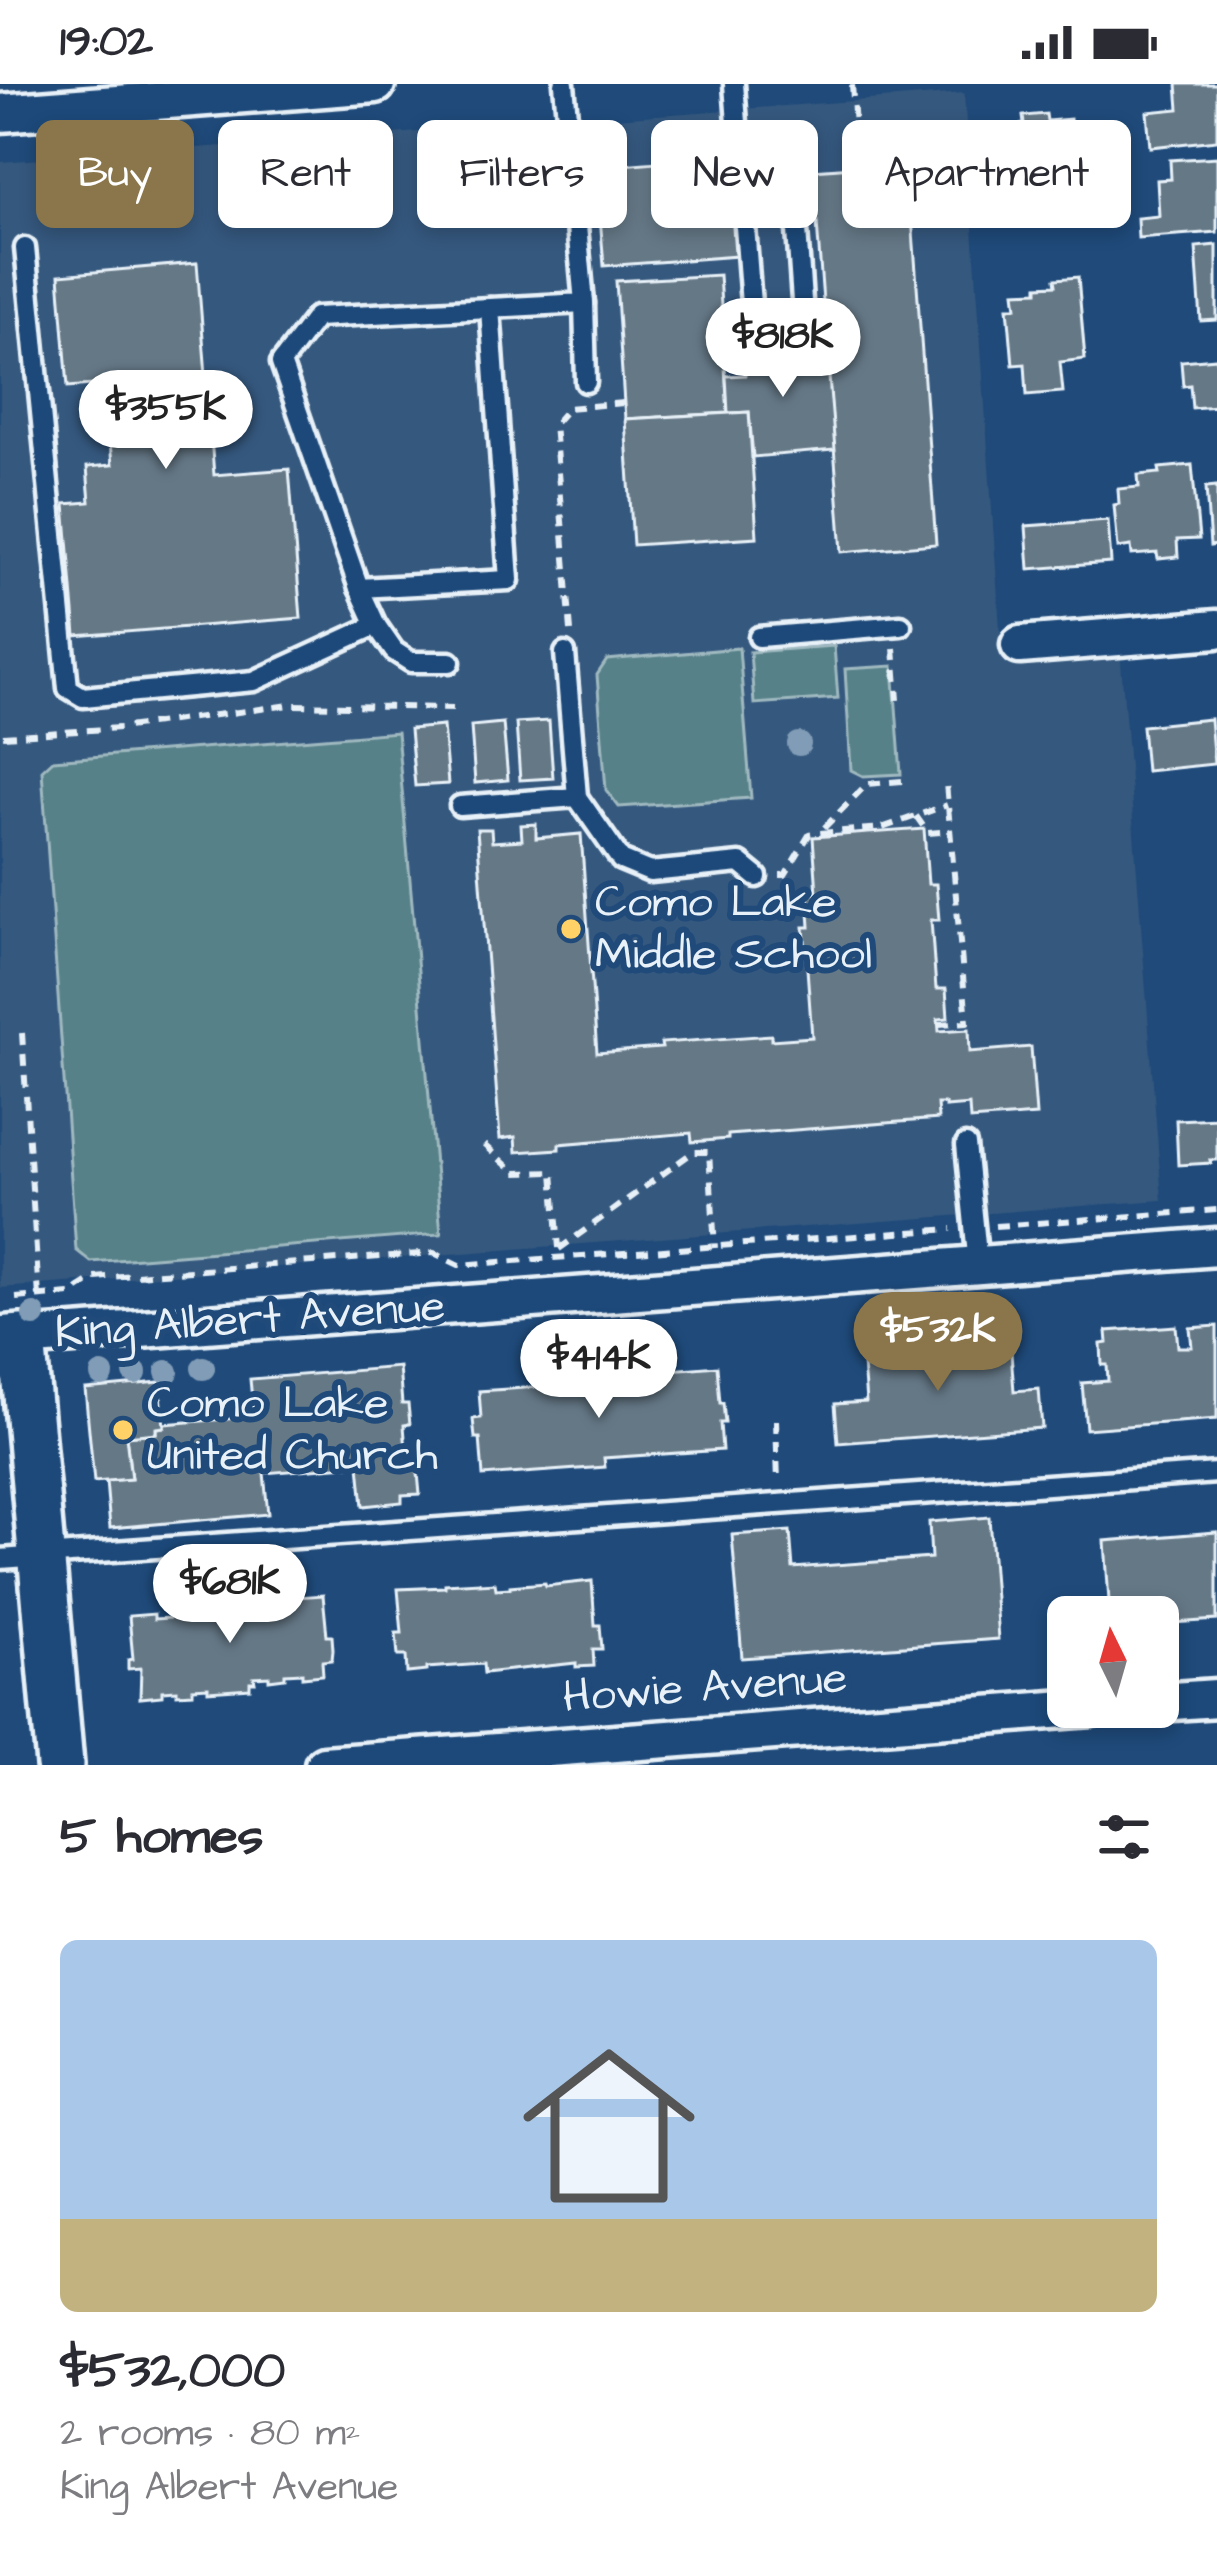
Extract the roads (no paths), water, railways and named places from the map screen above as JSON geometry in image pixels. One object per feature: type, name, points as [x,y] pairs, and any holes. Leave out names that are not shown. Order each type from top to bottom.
[{"type":"street","points":[[0,113],[376,84]]},
{"type":"street","points":[[1020,645],[1217,629]]},
{"type":"street","name":"King Albert Avenue","points":[[15,1319],[978,1265],[1217,1246]]},
{"type":"street","points":[[15,1319],[21,1557],[60,1765]]},
{"type":"street","points":[[1179,1701],[1217,1698]]},
{"type":"street","name":"Howie Avenue","points":[[324,1765],[1047,1710]]},
{"type":"lane","points":[[564,84],[584,303],[586,382]]},
{"type":"lane","points":[[734,84],[736,120]]},
{"type":"lane","points":[[739,159],[793,173],[803,315],[752,317],[739,159]]},
{"type":"lane","points":[[25,248],[68,688],[83,697],[254,680],[376,625]]},
{"type":"lane","points":[[450,662],[410,662],[394,651],[376,625],[281,363],[316,317],[584,303]]},
{"type":"lane","points":[[359,588],[509,580],[490,308]]},
{"type":"lane","points":[[759,637],[901,626]]},
{"type":"lane","points":[[569,652],[577,796],[621,860],[650,872],[740,863],[757,877]]},
{"type":"lane","points":[[460,806],[577,796]]},
{"type":"lane","points":[[965,1145],[978,1265]]},
{"type":"lane","points":[[21,1557],[1217,1473]]},
{"type":"place","name":"Como Lake Middle School","points":[[571,929]]},
{"type":"place","name":"Como Lake United Church","points":[[123,1430]]}]
